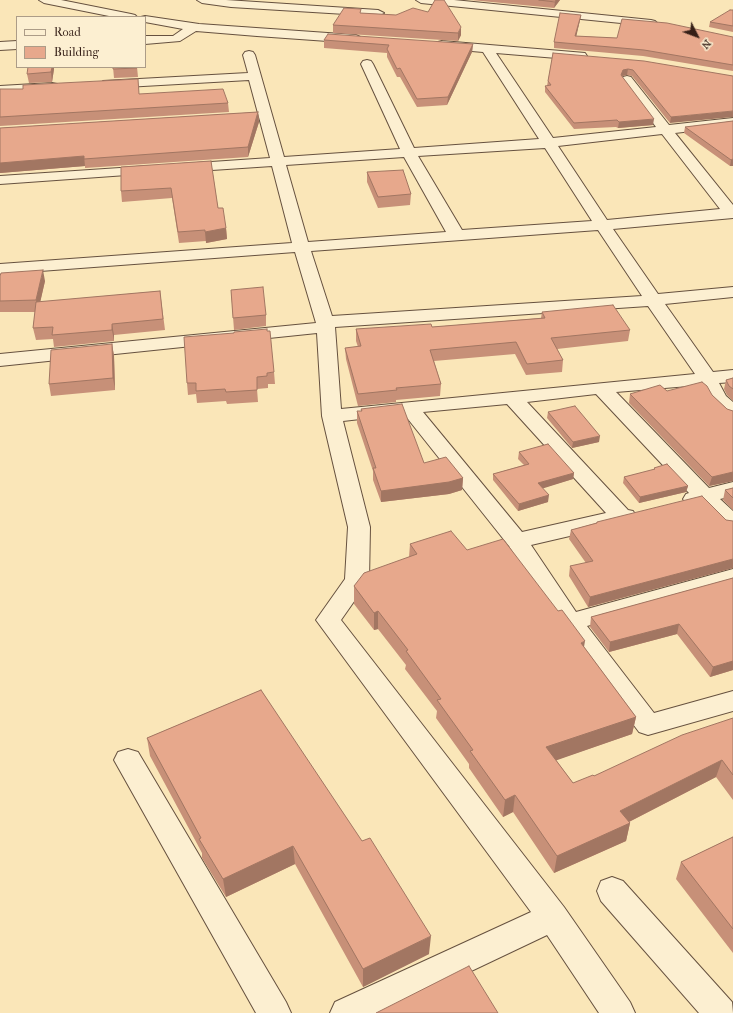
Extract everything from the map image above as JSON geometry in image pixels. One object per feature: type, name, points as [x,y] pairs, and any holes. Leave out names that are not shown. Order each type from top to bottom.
[{"type":"street","points":[[44,0],[126,16]]},
{"type":"street","points":[[202,0],[231,4],[378,13]]},
{"type":"street","points":[[429,0],[659,24]]},
{"type":"street","points":[[146,40],[176,39],[208,16]]},
{"type":"street","points":[[146,19],[193,27],[257,33],[368,40]]},
{"type":"street","points":[[432,44],[597,57]]},
{"type":"street","points":[[0,46],[16,45]]},
{"type":"street","points":[[488,48],[602,225],[707,378],[718,399],[733,413]]},
{"type":"street","points":[[249,55],[301,247],[326,325],[332,416],[359,528],[357,580],[328,620],[553,916],[618,1013]]},
{"type":"street","points":[[367,64],[409,153],[457,236]]},
{"type":"street","points":[[97,84],[255,76]]},
{"type":"street","points":[[627,80],[732,213]]},
{"type":"street","points":[[1,93],[65,86]]},
{"type":"street","points":[[250,117],[266,116]]},
{"type":"street","points":[[0,180],[549,143],[733,122]]},
{"type":"street","points":[[0,269],[602,225],[732,213]]},
{"type":"street","points":[[0,360],[326,325],[654,300],[733,292]]},
{"type":"street","points":[[332,416],[733,376]]},
{"type":"street","points":[[601,388],[733,524]]},
{"type":"street","points":[[512,397],[622,517]]},
{"type":"street","points":[[409,408],[517,541],[570,622],[648,725],[733,701]]},
{"type":"street","points":[[675,504],[733,489]]},
{"type":"street","points":[[517,541],[645,511]]},
{"type":"street","points":[[570,622],[733,577]]},
{"type":"street","points":[[128,760],[274,1013]]},
{"type":"street","points":[[612,891],[720,1013]]},
{"type":"street","points":[[347,1013],[553,916]]},
{"type":"building","points":[[435,0],[444,0],[461,27],[458,33],[333,25],[344,8],[361,9],[360,13],[396,15],[413,8],[428,12]]},
{"type":"building","points":[[539,0],[556,0],[555,2]]},
{"type":"building","points":[[730,10],[733,10],[733,26],[710,22]]},
{"type":"building","points":[[560,13],[581,15],[575,36],[617,38],[622,19],[667,23],[733,37],[733,65],[644,50],[554,42]]},
{"type":"building","points":[[328,34],[473,44],[448,97],[417,99],[400,68],[397,69],[387,49],[389,45],[324,40]]},
{"type":"building","points":[[553,53],[644,61],[733,76],[733,111],[671,117],[633,70],[628,69],[623,70],[621,75],[654,119],[619,122],[617,120],[574,123],[545,86],[551,85],[548,81]]},
{"type":"building","points":[[28,68],[52,68],[51,72],[27,74]]},
{"type":"building","points":[[113,68],[137,68],[113,69]]},
{"type":"building","points":[[138,79],[139,94],[223,89],[228,103],[0,117],[0,89],[23,89],[23,85]]},
{"type":"building","points":[[258,112],[248,147],[84,159],[84,156],[0,163],[0,128]]},
{"type":"building","points":[[733,121],[733,159],[731,160],[685,127]]},
{"type":"building","points":[[211,161],[218,208],[223,208],[226,228],[205,232],[205,230],[178,232],[171,188],[121,191],[121,167]]},
{"type":"building","points":[[403,170],[411,194],[378,197],[367,172]]},
{"type":"building","points":[[43,270],[36,300],[0,301],[1,273]]},
{"type":"building","points":[[263,287],[266,315],[233,318],[231,290]]},
{"type":"building","points":[[160,291],[163,319],[112,324],[112,330],[52,335],[53,327],[33,328],[36,302]]},
{"type":"building","points":[[613,305],[630,330],[551,338],[563,360],[527,364],[516,342],[430,350],[441,384],[396,388],[397,390],[358,394],[345,348],[361,346],[356,329],[431,324],[432,327],[545,318],[542,312]]},
{"type":"building","points":[[267,329],[267,331],[270,331],[274,372],[267,373],[267,376],[257,377],[257,390],[226,392],[225,389],[196,391],[196,383],[187,383],[184,337]]},
{"type":"building","points":[[112,344],[113,378],[49,384],[51,350]]},
{"type":"building","points":[[733,378],[733,389],[729,386],[726,380]]},
{"type":"building","points":[[702,382],[707,386],[712,395],[727,409],[733,411],[733,472],[712,477],[630,394],[660,385],[667,391]]},
{"type":"building","points":[[402,404],[424,463],[446,457],[463,478],[449,482],[381,491],[373,468],[376,468],[357,411],[362,411],[361,409]]},
{"type":"building","points":[[575,406],[600,436],[573,442],[548,412]]},
{"type":"building","points":[[548,444],[574,473],[538,483],[549,495],[519,504],[493,474],[529,464],[519,452]]},
{"type":"building","points":[[667,464],[688,486],[640,497],[624,477],[655,469],[654,468]]},
{"type":"building","points":[[733,488],[733,498],[725,490]]},
{"type":"building","points":[[702,496],[726,520],[733,521],[733,559],[590,597],[570,566],[593,561],[571,530],[597,522]]},
{"type":"building","points":[[451,531],[467,550],[503,539],[558,611],[562,610],[585,641],[581,643],[636,717],[546,747],[573,783],[593,775],[594,776],[682,735],[733,718],[733,775],[722,760],[620,811],[630,823],[557,856],[515,795],[505,800],[470,751],[473,750],[437,700],[441,699],[406,651],[408,650],[378,611],[374,613],[354,586],[364,573],[417,554],[410,544]]},
{"type":"building","points":[[733,578],[733,661],[713,667],[679,624],[610,642],[591,617]]},
{"type":"building","points":[[261,690],[362,841],[370,838],[431,936],[363,969],[293,846],[223,879],[199,839],[201,838],[147,738]]},
{"type":"building","points":[[733,837],[733,929],[681,862]]},
{"type":"building","points":[[469,966],[498,1013],[376,1013]]}]
